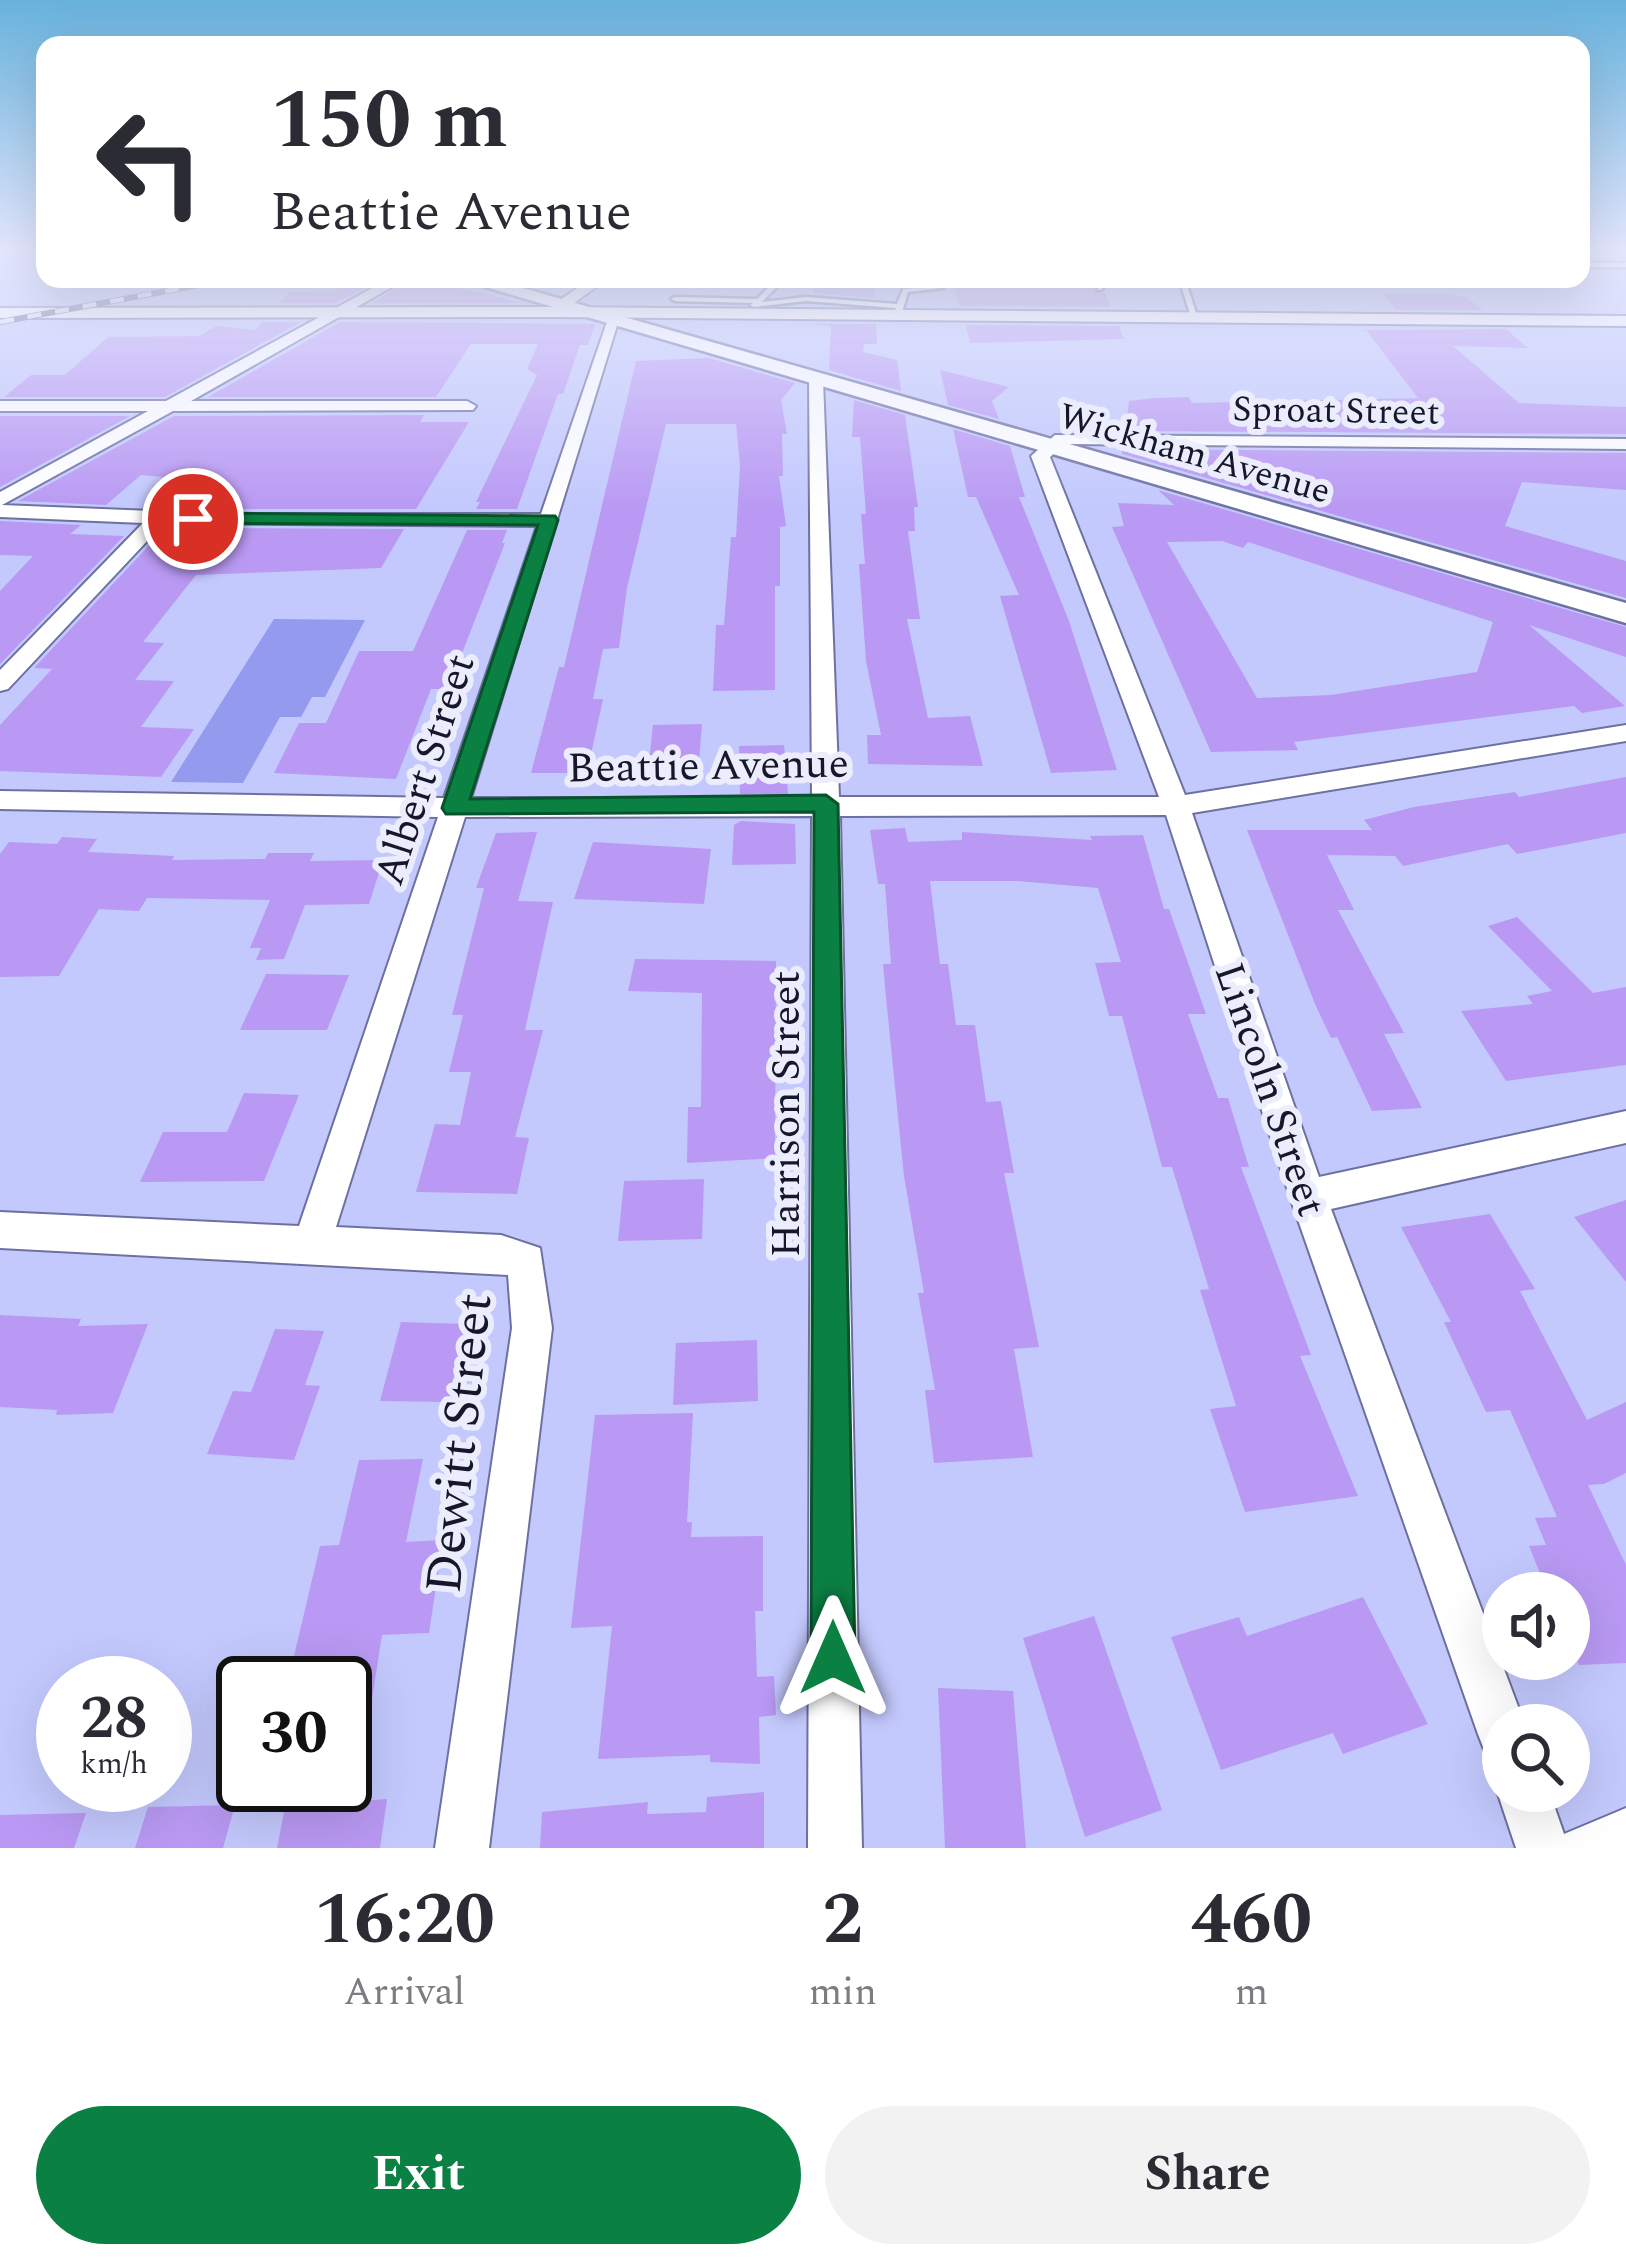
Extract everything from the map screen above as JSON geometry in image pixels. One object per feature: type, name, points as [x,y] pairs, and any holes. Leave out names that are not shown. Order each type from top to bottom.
[{"type":"main road","name":"Wickham Avenue","points":[[667,337],[1626,613]]},
{"type":"street","points":[[0,500],[292,337]]},
{"type":"street","name":"Albert Street","points":[[313,1243],[609,337]]},
{"type":"street","name":"Harrison Street","points":[[815,380],[826,804],[835,1848]]},
{"type":"street","points":[[0,406],[467,406]]},
{"type":"street","name":"Sproat Street","points":[[1047,448],[1061,439],[1626,444]]},
{"type":"street","name":"Lincoln Street","points":[[1047,448],[1040,456],[1176,806],[1308,1197],[1492,1704]]},
{"type":"street","points":[[0,511],[356,522],[549,520]]},
{"type":"street","points":[[0,684],[159,517]]},
{"type":"street","name":"Beattie Avenue","points":[[0,800],[455,808],[1176,806],[1626,733]]},
{"type":"street","points":[[1308,1197],[1626,1127]]},
{"type":"street","points":[[0,1230],[313,1243]]},
{"type":"street","name":"Dewitt Street","points":[[313,1243],[501,1254],[526,1262],[532,1328],[461,1848]]},
{"type":"street","points":[[1530,1812],[1543,1848]]},
{"type":"street","points":[[1585,1848],[1626,1834]]},
{"type":"shaded area","points":[[274,619],[365,620],[325,697],[312,697],[301,717],[280,717],[243,783],[171,782]]},
{"type":"building","points":[[108,337],[273,337],[165,397],[4,397],[31,375],[65,375]]},
{"type":"building","points":[[313,337],[591,337],[588,345],[580,345],[563,394],[558,394],[517,509],[476,509],[480,502],[476,502],[537,375],[527,369],[538,344],[471,344],[436,397],[208,397]]},
{"type":"building","points":[[830,337],[877,337],[877,344],[864,344],[863,352],[897,360],[901,391],[829,370]]},
{"type":"building","points":[[969,337],[1124,339],[970,343]]},
{"type":"building","points":[[1372,337],[1516,337],[1528,348],[1453,346],[1519,403],[1626,407],[1626,434],[1125,431],[1129,401],[1154,398],[1189,397],[1192,403],[1418,398]]},
{"type":"building","points":[[709,358],[795,383],[781,400],[787,434],[782,434],[783,476],[779,476],[786,526],[780,527],[780,586],[775,586],[775,690],[713,691],[716,625],[724,625],[731,537],[736,537],[740,465],[736,424],[666,424],[627,588],[619,648],[603,649],[593,699],[603,699],[587,773],[531,773],[559,667],[564,667],[636,361]]},
{"type":"building","points":[[940,370],[1009,387],[992,401],[999,419],[948,405]]},
{"type":"building","points":[[854,400],[905,415],[918,507],[914,507],[915,531],[908,531],[920,619],[907,619],[928,718],[970,716],[983,766],[868,764],[867,735],[881,735],[866,661],[859,564],[865,564],[861,514],[866,514],[860,437],[852,437]]},
{"type":"building","points":[[424,415],[420,422],[469,422],[416,509],[208,509],[230,483],[141,475],[106,505],[18,501],[174,416]]},
{"type":"building","points":[[0,416],[130,416],[0,487]]},
{"type":"building","points":[[953,429],[1010,446],[1025,497],[1019,497],[1069,621],[1117,770],[1051,773],[1000,596],[1019,595],[976,497],[968,497]]},
{"type":"building","points":[[1122,449],[1626,453],[1626,490],[1522,482],[1505,526],[1626,561],[1626,598],[1122,454]]},
{"type":"building","points":[[1158,490],[1626,627],[1626,657],[1529,625],[1625,706],[1582,713],[1574,706],[1294,742],[1298,750],[1211,752],[1112,527],[1124,526],[1118,503],[1174,505]],"holes":[[[1222,541],[1243,548],[1248,542],[1493,622],[1477,672],[1331,695],[1257,698],[1167,542]]]},
{"type":"building","points":[[0,521],[81,525],[70,534],[124,536],[0,664],[0,591],[33,556],[0,555]]},
{"type":"building","points":[[191,528],[404,529],[381,568],[196,575],[143,642],[164,643],[135,680],[174,681],[141,727],[194,729],[161,777],[0,771],[0,725],[52,669],[34,668],[157,537],[183,537]]},
{"type":"building","points":[[467,530],[507,530],[505,543],[448,689],[431,689],[396,779],[274,773],[299,723],[326,723],[359,651],[413,651]]},
{"type":"building","points":[[702,724],[699,762],[649,763],[653,725]]},
{"type":"building","points":[[784,745],[788,794],[740,794],[739,746]]},
{"type":"building","points":[[1626,777],[1626,833],[1517,854],[1508,844],[1403,866],[1395,856],[1327,855],[1354,910],[1338,910],[1404,1033],[1384,1034],[1422,1108],[1372,1111],[1337,1037],[1331,1038],[1315,1004],[1247,830],[1372,830],[1364,820],[1414,807],[1515,792],[1519,797]]},
{"type":"building","points":[[741,821],[795,824],[796,864],[732,865],[734,825]]},
{"type":"building","points":[[905,828],[908,842],[962,840],[962,832],[1092,840],[1090,836],[1143,835],[1164,909],[1169,909],[1206,1014],[1188,1014],[1218,1098],[1228,1098],[1249,1167],[1241,1167],[1311,1355],[1300,1356],[1358,1496],[1245,1512],[1210,1409],[1236,1406],[1200,1290],[1209,1289],[1172,1167],[1162,1167],[1122,1016],[1109,1016],[1095,963],[1121,962],[1098,888],[1018,881],[930,881],[940,964],[948,964],[956,1025],[975,1025],[986,1102],[1001,1101],[1014,1173],[1004,1173],[1039,1347],[1014,1349],[1033,1457],[934,1463],[925,1390],[935,1390],[918,1293],[924,1293],[904,1176],[883,964],[891,964],[885,884],[878,884],[870,830]]},
{"type":"building","points":[[537,832],[518,901],[553,902],[525,1030],[543,1030],[515,1137],[529,1138],[517,1194],[416,1192],[435,1124],[460,1125],[471,1072],[449,1072],[463,1015],[452,1015],[484,888],[476,888],[496,833]]},
{"type":"building","points":[[62,837],[97,839],[88,852],[174,856],[172,860],[314,853],[310,861],[383,860],[369,904],[305,905],[284,959],[256,960],[261,948],[250,948],[270,900],[147,898],[139,911],[99,909],[59,976],[0,977],[0,854],[9,842],[57,844]]},
{"type":"building","points":[[593,842],[711,849],[704,904],[574,899]]},
{"type":"building","points":[[1517,917],[1593,993],[1626,987],[1626,1065],[1506,1081],[1461,1011],[1533,1004],[1527,996],[1552,991],[1488,926]]},
{"type":"building","points":[[635,959],[776,961],[775,1158],[687,1163],[688,1107],[701,1107],[702,993],[628,991]]},
{"type":"building","points":[[266,974],[349,975],[327,1030],[240,1030]]},
{"type":"building","points":[[244,1093],[299,1095],[264,1181],[140,1182],[163,1132],[227,1132]]},
{"type":"building","points":[[704,1179],[702,1239],[618,1241],[624,1181]]},
{"type":"building","points":[[1626,1200],[1626,1282],[1574,1217]]},
{"type":"building","points":[[1490,1214],[1535,1289],[1520,1291],[1587,1420],[1626,1402],[1626,1473],[1604,1484],[1588,1485],[1626,1565],[1626,1663],[1590,1665],[1590,1572],[1540,1572],[1529,1546],[1546,1545],[1535,1518],[1557,1517],[1510,1410],[1486,1412],[1444,1322],[1451,1322],[1401,1227]]},
{"type":"building","points":[[0,1315],[81,1319],[78,1326],[148,1324],[113,1413],[56,1415],[57,1410],[0,1407]]},
{"type":"building","points":[[401,1322],[466,1324],[448,1402],[380,1401]]},
{"type":"building","points":[[275,1329],[324,1331],[305,1385],[320,1386],[294,1460],[207,1454],[233,1391],[251,1392]]},
{"type":"building","points":[[757,1340],[758,1401],[673,1405],[676,1343]]},
{"type":"building","points":[[693,1413],[687,1522],[692,1522],[691,1537],[763,1536],[763,1611],[755,1611],[757,1677],[774,1676],[776,1715],[759,1717],[760,1764],[710,1762],[710,1755],[598,1759],[612,1626],[571,1628],[595,1415]]},
{"type":"building","points":[[423,1459],[406,1542],[443,1540],[429,1633],[382,1635],[372,1699],[372,1656],[294,1656],[320,1546],[339,1545],[359,1460]]},
{"type":"building","points":[[1363,1597],[1428,1724],[1343,1754],[1333,1733],[1221,1770],[1171,1637],[1239,1617],[1247,1636]]},
{"type":"building","points":[[1094,1616],[1162,1810],[1085,1837],[1023,1638]]},
{"type":"building","points":[[938,1688],[1013,1691],[1026,1848],[945,1848]]},
{"type":"building","points":[[764,1792],[764,1848],[540,1848],[542,1812],[648,1802],[647,1814],[706,1812],[707,1797]]},
{"type":"building","points":[[387,1799],[380,1848],[277,1848],[284,1812],[372,1812],[372,1800]]},
{"type":"building","points":[[216,1805],[216,1812],[233,1812],[223,1848],[135,1848],[146,1812],[192,1812],[192,1806]]},
{"type":"building","points":[[86,1813],[74,1848],[0,1848],[0,1815]]},
{"type":"route","points":[[193,519],[549,520],[455,808],[826,804],[833,1658]]}]
